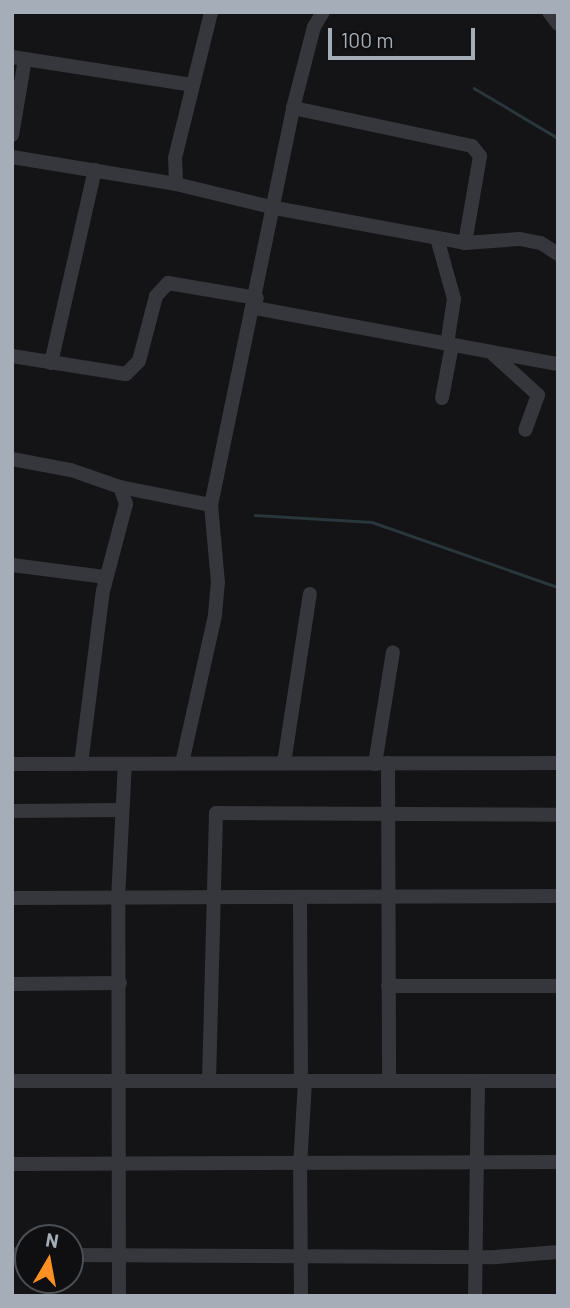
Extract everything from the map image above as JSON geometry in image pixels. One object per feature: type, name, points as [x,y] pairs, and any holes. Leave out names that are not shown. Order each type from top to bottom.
[{"type":"street","points":[[176,184],[176,158],[211,12]]},
{"type":"street","points":[[182,763],[215,615],[218,583],[211,505],[256,303],[292,108],[314,27],[323,12]]},
{"type":"street","points":[[549,12],[558,24]]},
{"type":"street","points":[[12,135],[19,58],[192,85]]},
{"type":"street","points":[[292,108],[478,150],[466,243]]},
{"type":"street","points":[[12,157],[176,184],[275,208],[466,243],[520,239],[541,243],[558,254]]},
{"type":"street","points":[[51,363],[95,170]]},
{"type":"street","points":[[437,238],[454,299],[442,398]]},
{"type":"street","points":[[12,356],[118,375],[134,369],[156,296],[169,283],[449,345],[558,364]]},
{"type":"street","points":[[492,353],[538,395],[525,430]]},
{"type":"street","points":[[12,460],[71,470],[120,487],[211,505]]},
{"type":"street","points":[[81,764],[106,577],[126,504],[120,487]]},
{"type":"street","points":[[12,565],[106,577]]},
{"type":"street","points":[[284,762],[310,594]]},
{"type":"street","points":[[389,1081],[388,811],[382,764],[393,653]]},
{"type":"street","points":[[12,764],[558,762]]},
{"type":"street","points":[[119,1296],[121,1081],[118,900],[125,764]]},
{"type":"street","points":[[12,811],[122,810]]},
{"type":"street","points":[[209,1081],[214,818],[220,810],[558,815]]},
{"type":"street","points":[[12,898],[118,900],[558,896]]},
{"type":"street","points":[[300,898],[303,1082],[300,1166],[301,1296]]},
{"type":"street","points":[[12,984],[120,984]]},
{"type":"street","points":[[388,986],[558,986]]},
{"type":"street","points":[[12,1081],[558,1081]]},
{"type":"street","points":[[475,1296],[478,1081]]},
{"type":"street","points":[[12,1164],[300,1166],[477,1160],[558,1162]]},
{"type":"street","points":[[84,1255],[475,1257],[558,1252]]},
{"type":"waterway","points":[[474,88],[558,138]]},
{"type":"waterway","points":[[255,515],[372,522],[558,587]]}]
